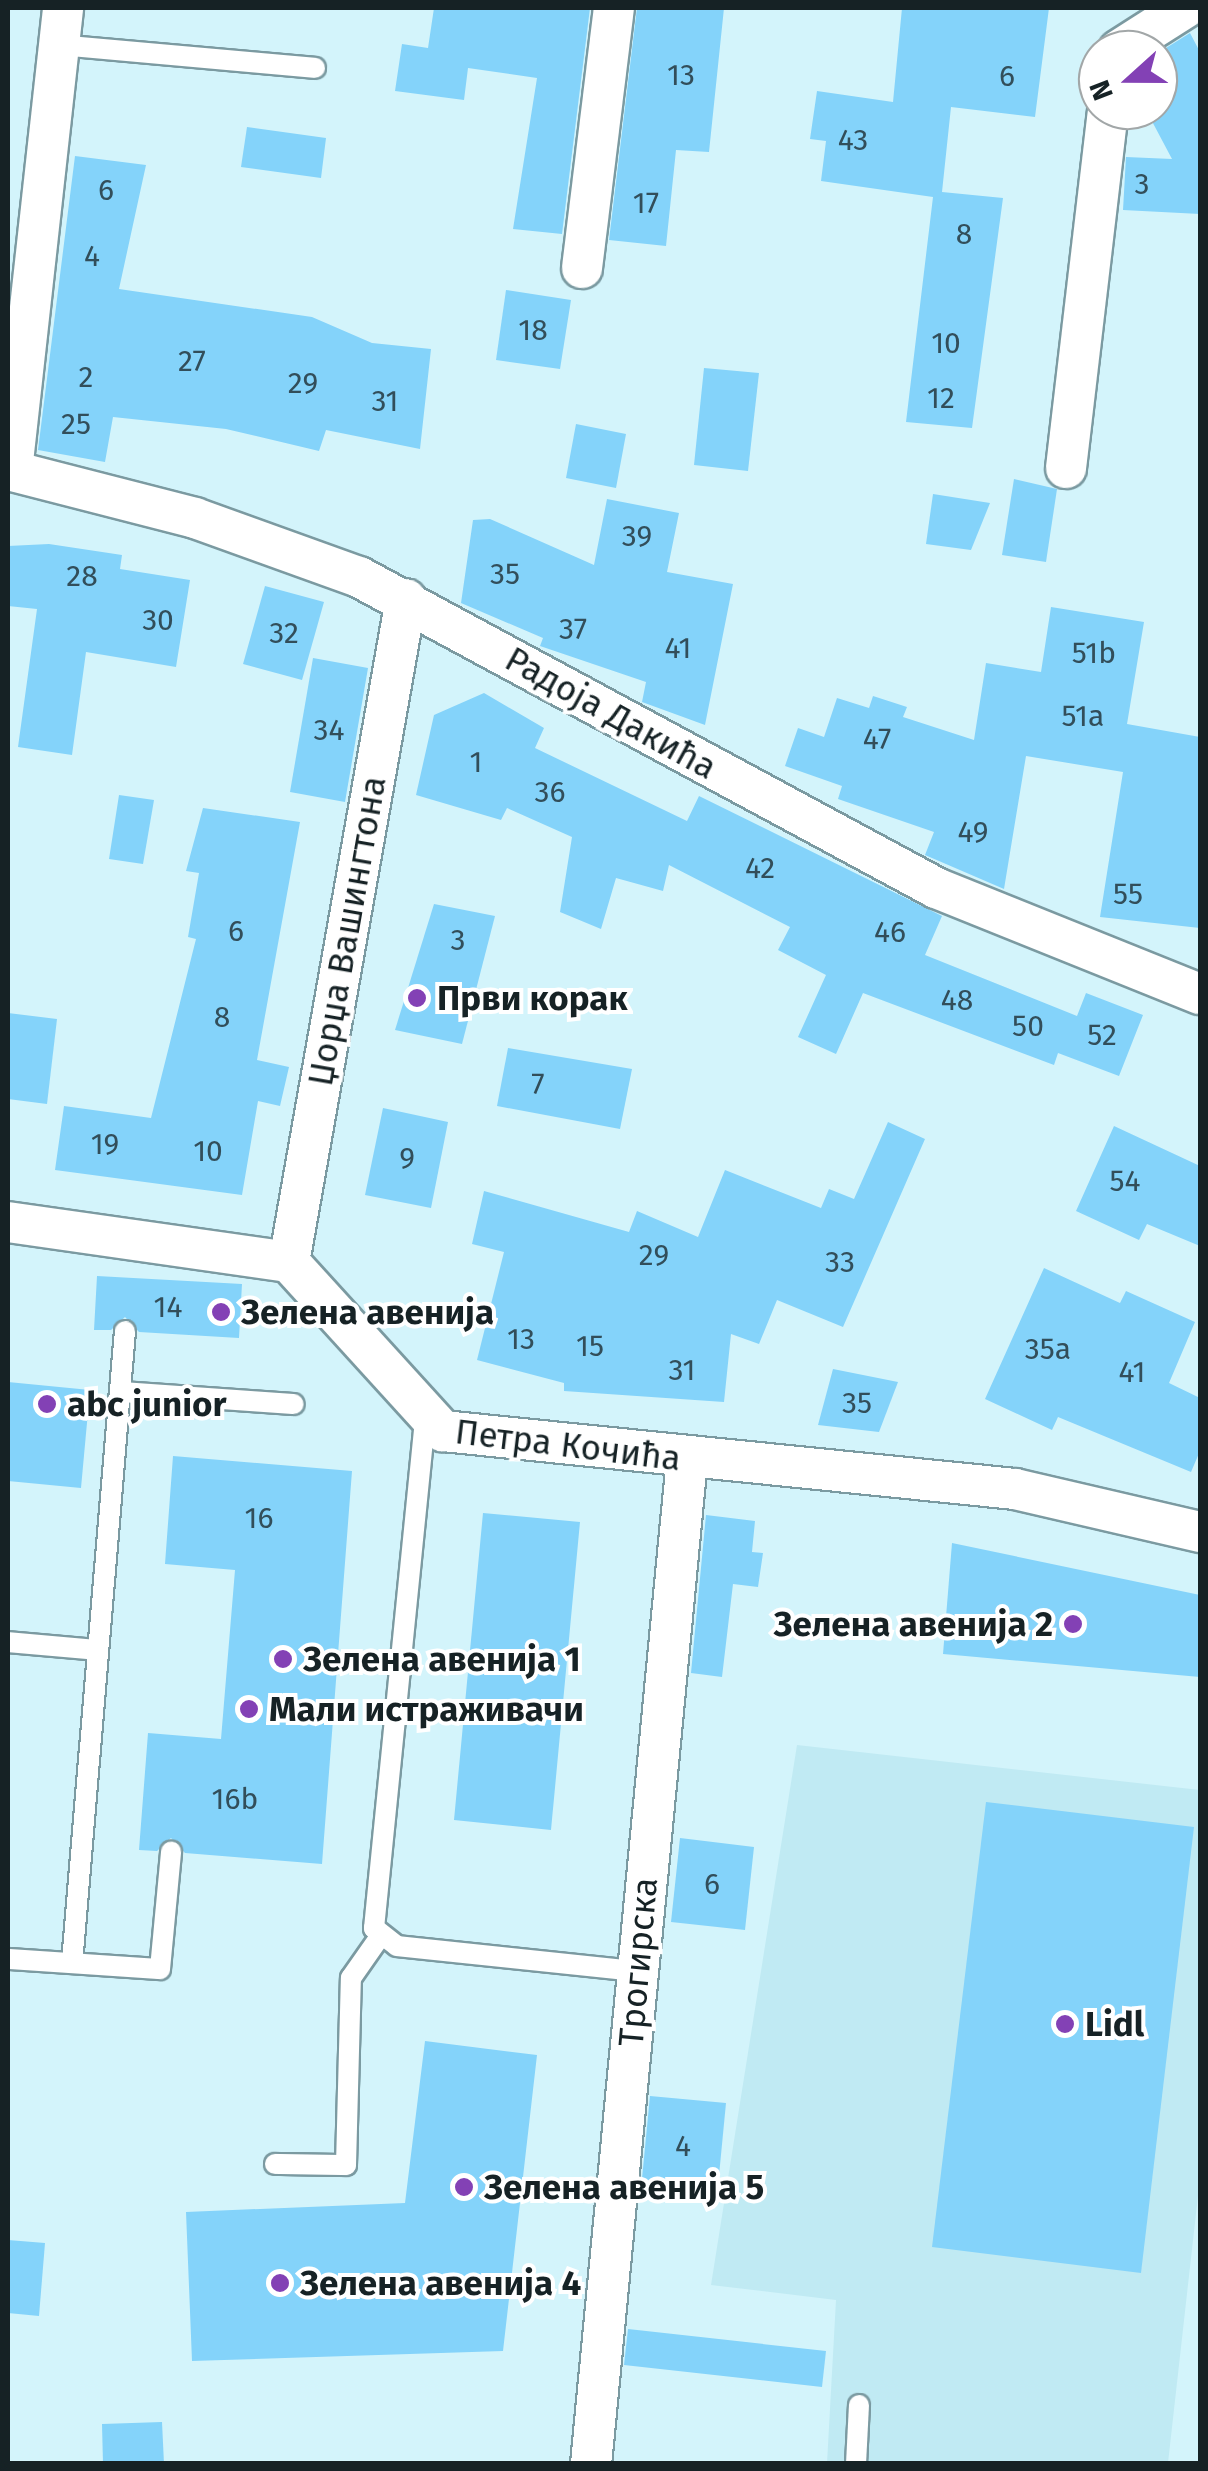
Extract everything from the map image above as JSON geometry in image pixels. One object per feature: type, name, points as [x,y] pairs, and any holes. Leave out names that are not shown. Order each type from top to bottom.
[{"type":"street","points":[[582,268],[614,8]]},
{"type":"street","points":[[1150,30],[1185,8]]},
{"type":"street","points":[[10,470],[61,26]]},
{"type":"street","points":[[1066,468],[1106,130]]},
{"type":"street","name":"Радоја Дакића","points":[[10,470],[195,518],[406,599],[936,888],[1200,994]]},
{"type":"street","name":"Џорџа Вашингтона","points":[[289,1262],[406,599]]},
{"type":"street","points":[[8,1222],[289,1262]]},
{"type":"street","name":"Петра Кочића","points":[[289,1262],[425,1420],[462,1436],[1015,1489],[1200,1532]]},
{"type":"street","name":"Трогирска","points":[[591,2464],[686,1460]]},
{"type":"lane","points":[[61,26],[315,68]]},
{"type":"lane","points":[[72,1964],[125,1331]]},
{"type":"lane","points":[[121,1392],[294,1404]]},
{"type":"lane","points":[[379,1938],[370,1918],[425,1420]]},
{"type":"lane","points":[[8,1642],[98,1650]]},
{"type":"lane","points":[[8,1959],[160,1969],[171,1852]]},
{"type":"lane","points":[[379,1938],[636,1971]]},
{"type":"lane","points":[[275,2164],[346,2164],[351,1978],[379,1938]]},
{"type":"lane","points":[[856,2464],[859,2405]]},
{"type":"shaded area","points":[[797,1745],[1200,1790],[1200,2178],[1168,2463],[827,2463],[836,2300],[711,2285]]},
{"type":"building","points":[[434,8],[590,8],[562,234],[513,229],[537,78],[468,68],[464,100],[395,91],[402,44],[428,48]]},
{"type":"building","points":[[637,8],[724,8],[709,152],[676,150],[666,246],[609,240]]},
{"type":"building","points":[[902,8],[1049,8],[1035,117],[951,107],[942,192],[1003,198],[972,428],[906,422],[933,197],[821,181],[826,141],[810,139],[817,91],[893,102]]},
{"type":"building","points":[[1190,33],[1200,52],[1200,214],[1123,210],[1126,157],[1172,159],[1157,130],[1178,130],[1178,40]]},
{"type":"building","points":[[247,127],[326,138],[321,178],[241,167]]},
{"type":"building","points":[[75,156],[146,165],[119,289],[312,317],[372,343],[431,349],[420,449],[326,430],[319,451],[226,429],[113,417],[105,462],[38,450]]},
{"type":"building","points":[[506,290],[571,300],[560,369],[496,360]]},
{"type":"building","points":[[704,368],[759,373],[748,471],[694,465]]},
{"type":"building","points":[[576,424],[626,434],[616,488],[566,478]]},
{"type":"building","points":[[1014,479],[1057,489],[1046,562],[1002,555]]},
{"type":"building","points":[[933,494],[990,503],[971,550],[926,544]]},
{"type":"building","points":[[607,499],[679,513],[667,572],[733,584],[705,725],[642,702],[646,682],[540,646],[543,638],[461,603],[473,520],[490,519],[594,565]]},
{"type":"building","points":[[49,544],[122,555],[120,569],[190,580],[176,667],[86,652],[72,755],[18,747],[37,609],[8,606],[8,546]]},
{"type":"building","points":[[265,586],[324,602],[302,680],[243,664]]},
{"type":"building","points":[[1051,607],[1144,622],[1127,724],[1200,737],[1200,928],[1100,917],[1123,772],[1026,756],[1004,889],[925,855],[934,832],[838,799],[842,786],[785,766],[798,728],[824,737],[837,698],[869,708],[873,696],[907,707],[903,717],[974,740],[986,663],[1041,672]]},
{"type":"building","points":[[313,658],[368,668],[345,802],[290,792]]},
{"type":"building","points":[[484,693],[544,728],[535,748],[687,821],[699,796],[942,916],[925,955],[1077,1016],[1086,993],[1143,1015],[1119,1076],[1058,1053],[1054,1065],[863,993],[836,1054],[798,1037],[826,975],[778,950],[790,927],[669,865],[663,891],[616,878],[601,929],[560,912],[572,837],[507,808],[501,820],[416,795],[434,715]]},
{"type":"building","points":[[119,795],[154,800],[143,864],[109,859]]},
{"type":"building","points":[[203,808],[300,822],[257,1060],[289,1067],[280,1106],[258,1101],[242,1195],[55,1170],[64,1106],[151,1118],[196,939],[188,937],[199,873],[186,871]]},
{"type":"building","points":[[434,904],[495,916],[462,1044],[395,1030]]},
{"type":"building","points":[[8,1013],[57,1019],[47,1104],[8,1099]]},
{"type":"building","points":[[508,1048],[632,1069],[620,1129],[497,1106]]},
{"type":"building","points":[[383,1108],[448,1122],[431,1208],[365,1195]]},
{"type":"building","points":[[888,1122],[925,1139],[843,1327],[777,1300],[759,1344],[731,1334],[724,1402],[564,1391],[564,1383],[477,1360],[504,1252],[472,1244],[484,1191],[629,1232],[637,1211],[698,1237],[725,1170],[821,1208],[829,1189],[854,1199]]},
{"type":"building","points":[[1114,1126],[1200,1166],[1200,1246],[1147,1224],[1139,1240],[1076,1211]]},
{"type":"building","points":[[1044,1268],[1120,1303],[1126,1291],[1195,1322],[1169,1383],[1200,1398],[1200,1451],[1191,1472],[1058,1417],[1052,1430],[985,1399]]},
{"type":"building","points":[[97,1276],[242,1284],[239,1338],[139,1332],[125,1317],[111,1330],[94,1330]]},
{"type":"building","points":[[833,1369],[898,1382],[879,1432],[818,1425]]},
{"type":"building","points":[[8,1382],[90,1390],[81,1488],[8,1481]]},
{"type":"building","points":[[173,1456],[352,1471],[322,1864],[185,1853],[171,1838],[157,1851],[139,1850],[148,1733],[221,1739],[235,1570],[165,1564]]},
{"type":"building","points":[[483,1513],[580,1522],[551,1830],[454,1820]]},
{"type":"building","points":[[706,1515],[755,1521],[752,1552],[763,1553],[758,1587],[733,1584],[722,1677],[691,1673]]},
{"type":"building","name":"Зелена авенија 2","points":[[952,1543],[1200,1595],[1200,1677],[943,1654]]},
{"type":"building","name":"Lidl","points":[[986,1802],[1194,1827],[1141,2273],[932,2247]]},
{"type":"building","points":[[680,1838],[754,1847],[745,1930],[671,1922]]},
{"type":"building","points":[[425,2041],[537,2055],[503,2351],[192,2361],[186,2212],[405,2203]]},
{"type":"building","points":[[650,2096],[726,2103],[717,2196],[641,2189]]},
{"type":"building","points":[[8,2240],[45,2243],[39,2316],[8,2313]]},
{"type":"building","points":[[628,2329],[826,2351],[822,2387],[624,2365]]},
{"type":"building","points":[[162,2422],[164,2464],[103,2464],[102,2424]]},
{"type":"place","name":"Први корак","points":[[417,998]]},
{"type":"place","name":"Зелена авенија","points":[[221,1312]]},
{"type":"place","name":"abc junior","points":[[47,1404]]},
{"type":"place","name":"Зелена авенија 2","points":[[1073,1624]]},
{"type":"place","name":"Зелена авенија 1","points":[[283,1659]]},
{"type":"place","name":"Мали истраживачи","points":[[249,1709]]},
{"type":"place","name":"Lidl","points":[[1065,2024]]},
{"type":"place","name":"Зелена авенија 5","points":[[464,2187]]},
{"type":"place","name":"Зелена авенија 4","points":[[280,2283]]}]
